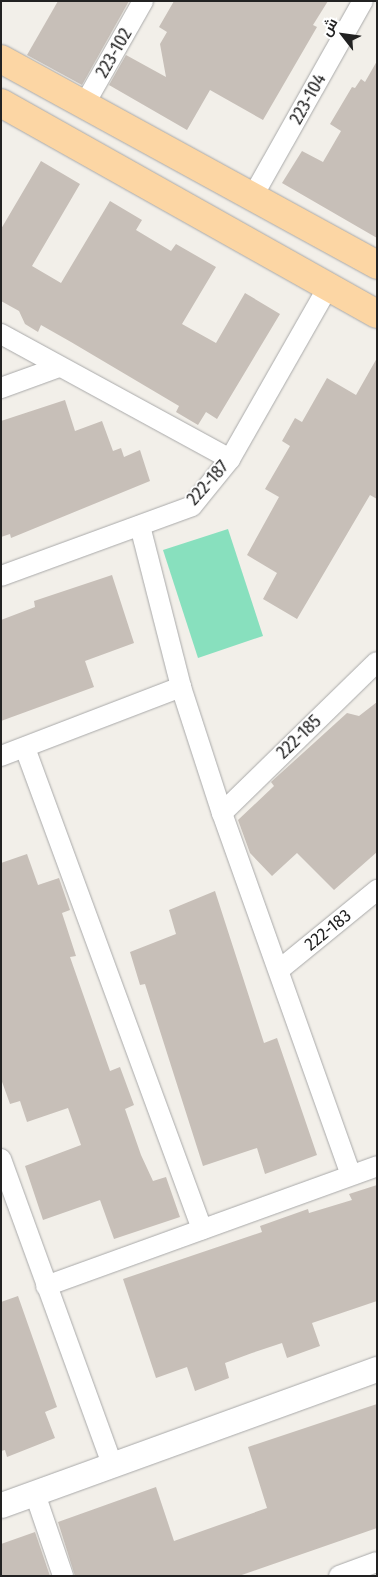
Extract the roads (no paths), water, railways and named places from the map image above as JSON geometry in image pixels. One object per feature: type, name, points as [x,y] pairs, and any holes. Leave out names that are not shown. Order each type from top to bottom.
[{"type":"main road","points":[[1,59],[377,265]]},
{"type":"main road","points":[[1,103],[377,314]]},
{"type":"street","name":"223-102","points":[[84,105],[143,1]]},
{"type":"street","name":"223-104","points":[[253,196],[363,1]]},
{"type":"street","name":"222-187","points":[[1,576],[192,506],[230,459],[328,287]]},
{"type":"street","points":[[1,334],[230,459]]},
{"type":"street","points":[[1,388],[59,367]]},
{"type":"street","points":[[140,526],[181,687],[222,813],[351,1175]]},
{"type":"street","name":"222-185","points":[[222,813],[377,662]]},
{"type":"street","points":[[1,756],[181,687]]},
{"type":"street","points":[[24,748],[202,1229]]},
{"type":"street","name":"222-183","points":[[279,970],[377,890]]},
{"type":"street","points":[[1,1159],[113,1467]]},
{"type":"street","points":[[46,1286],[377,1166]]},
{"type":"street","points":[[1,1505],[113,1467],[377,1369]]},
{"type":"street","points":[[35,1494],[63,1576]]},
{"type":"street","points":[[339,1576],[377,1562]]}]
